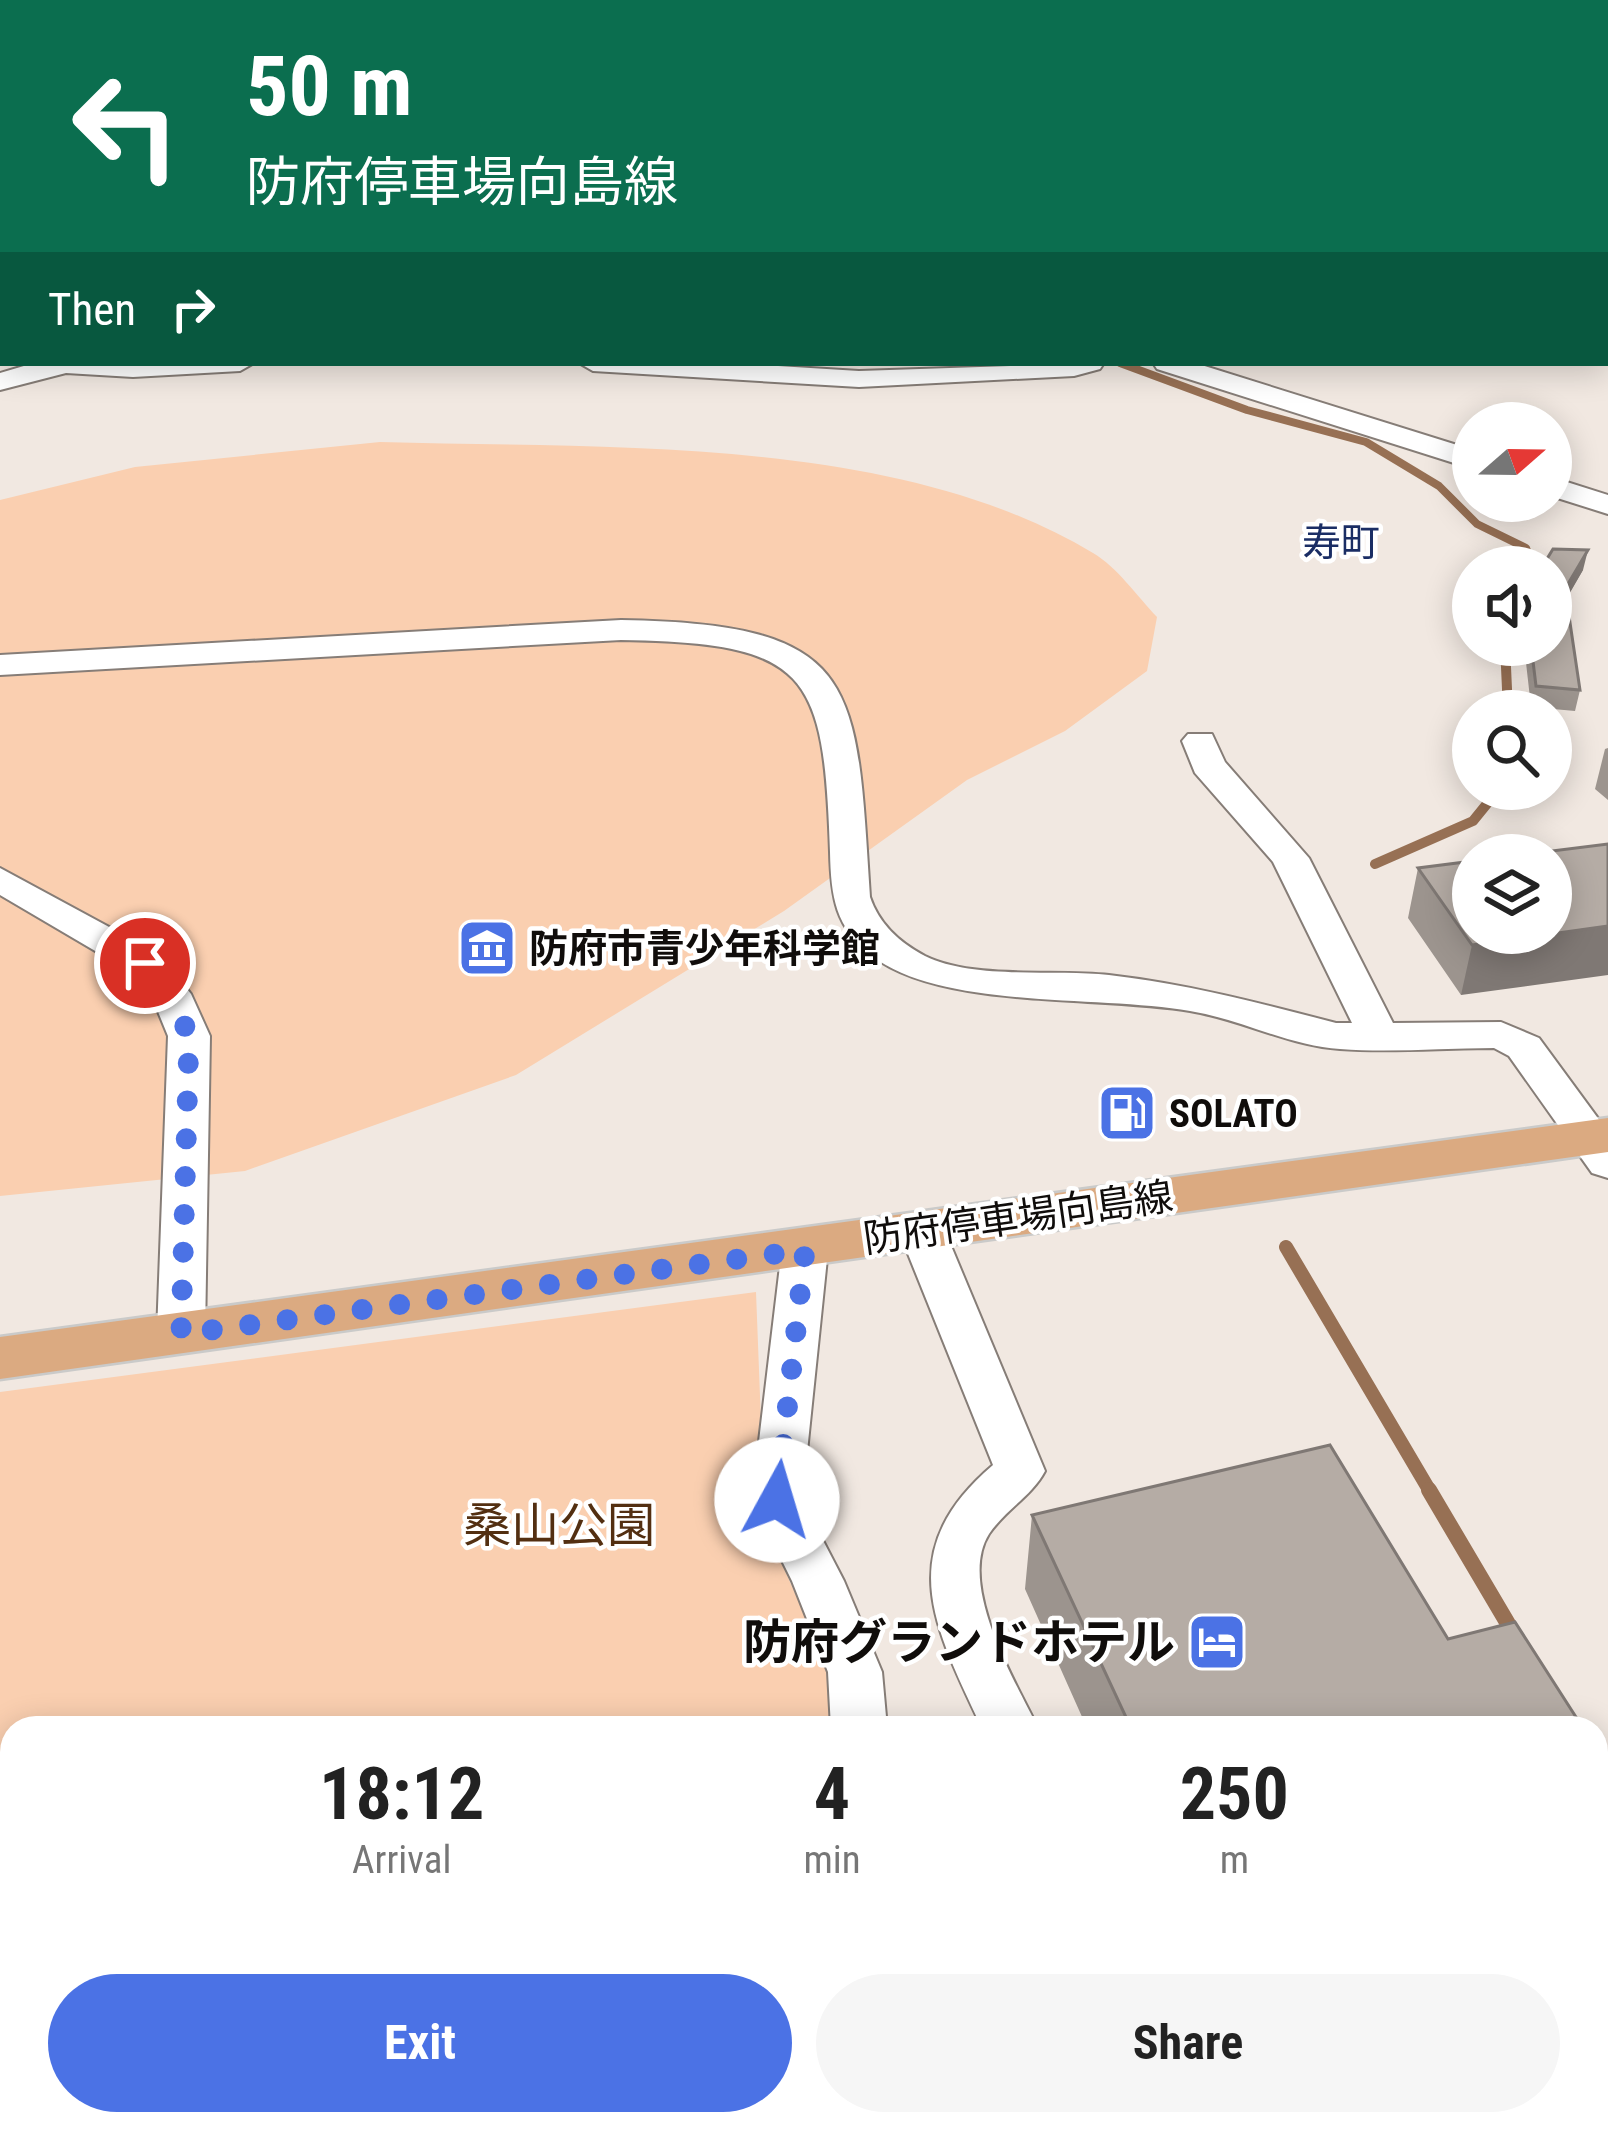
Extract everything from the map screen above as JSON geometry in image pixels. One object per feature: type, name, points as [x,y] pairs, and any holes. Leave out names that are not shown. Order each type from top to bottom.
[{"type":"main road","name":"防府停車場向島線","points":[[0,1358],[805,1250],[921,1229],[1602,1145]]},
{"type":"street","points":[[0,382],[48,366]]},
{"type":"street","points":[[94,366],[176,366]]},
{"type":"street","points":[[708,366],[948,377],[1080,366]]},
{"type":"street","points":[[1176,366],[1452,453]]},
{"type":"street","points":[[1572,493],[1608,505]]},
{"type":"street","points":[[0,665],[620,630],[687,631],[764,648],[800,667],[824,691],[837,724],[851,896],[859,922],[912,965],[956,979],[1005,985],[1104,987],[1196,999],[1336,1036],[1501,1035],[1524,1047],[1602,1145]]},
{"type":"street","points":[[1201,742],[1208,764],[1290,858],[1380,1038]]},
{"type":"street","points":[[0,879],[145,963],[171,994],[189,1036],[181,1334]]},
{"type":"street","points":[[921,1229],[1020,1471],[985,1501],[959,1543],[957,1610],[1005,1716]]},
{"type":"street","points":[[805,1250],[777,1500],[856,1672],[858,1716]]},
{"type":"green space","points":[[380,442],[747,456],[840,467],[930,486],[1015,514],[1110,566],[1157,617],[1147,671],[1065,731],[967,780],[784,911],[516,1075],[245,1171],[0,1196],[0,500],[135,467]]},
{"type":"green space","name":"桑山公園","points":[[756,1292],[765,1526],[844,1703],[843,1716],[0,1716],[0,1392]]},
{"type":"building","points":[[1572,550],[1588,550],[1572,577]]},
{"type":"building","points":[[1572,636],[1580,690],[1536,686],[1534,666],[1572,666]]},
{"type":"building","points":[[1608,844],[1608,926],[1572,931],[1572,848]]},
{"type":"building","points":[[1452,864],[1452,916],[1418,868]]},
{"type":"building","points":[[1330,1445],[1448,1639],[1515,1622],[1575,1716],[1125,1716],[1032,1515]]},
{"type":"waterway","points":[[1128,366],[1247,410],[1366,442],[1439,486],[1477,524],[1522,546]]},
{"type":"waterway","points":[[1506,666],[1507,690]]},
{"type":"waterway","points":[[1375,864],[1473,821],[1482,810]]},
{"type":"waterway","points":[[1286,1247],[1431,1493]]},
{"type":"waterway","points":[[1429,1490],[1514,1634]]},
{"type":"place","name":"防府市青少年科学館","points":[[487,948]]},
{"type":"place","name":"SOLATO","points":[[1127,1113]]},
{"type":"place","name":"防府グランドホテル","points":[[1217,1642]]},
{"type":"district","name":"寿町","points":[[1341,542]]},
{"type":"route","points":[[145,963],[171,994],[189,1036],[191,1096],[181,1334],[805,1250],[777,1500]]}]
